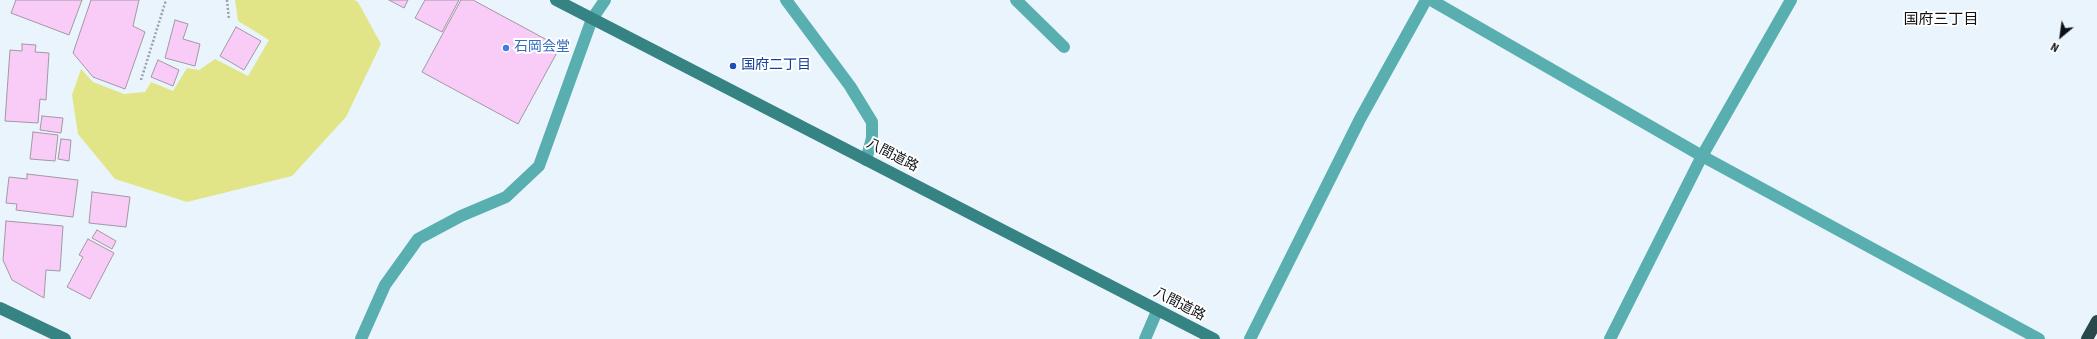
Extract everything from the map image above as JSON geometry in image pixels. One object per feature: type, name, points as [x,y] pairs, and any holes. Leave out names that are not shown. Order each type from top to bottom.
[{"type":"highway","points":[[2087,339],[2097,321]]},
{"type":"main road","name":"八間道路","points":[[556,0],[1157,311],[1214,339]]},
{"type":"main road","points":[[0,308],[65,339]]},
{"type":"street","points":[[361,339],[385,285],[418,239],[461,216],[506,197],[539,166],[592,19],[605,0]]},
{"type":"street","points":[[786,0],[850,86],[872,122],[872,138],[866,160]]},
{"type":"street","points":[[1016,0],[1064,47]]},
{"type":"street","points":[[1250,339],[1360,119],[1426,0]]},
{"type":"street","points":[[1431,0],[1702,156],[2039,339]]},
{"type":"street","points":[[1610,339],[1702,156],[1791,0]]},
{"type":"street","points":[[1145,339],[1157,311]]},
{"type":"path","points":[[141,80],[166,0]]},
{"type":"path","points":[[227,0],[229,20]]},
{"type":"green space","points":[[235,0],[354,0],[358,2],[381,44],[346,117],[292,176],[187,202],[115,179],[78,134],[72,95],[81,69],[93,82],[124,94],[145,92],[151,82],[173,91],[187,68],[199,70],[215,59],[248,76],[269,40],[238,21]]},
{"type":"building","points":[[16,0],[82,0],[69,35],[11,13]]},
{"type":"building","points":[[91,0],[139,0],[133,26],[145,32],[125,89],[93,77],[73,53]]},
{"type":"building","points":[[389,0],[408,0],[404,8]]},
{"type":"building","points":[[425,0],[459,0],[442,32],[415,18]]},
{"type":"building","points":[[461,0],[473,0],[560,47],[518,124],[422,72]]},
{"type":"building","points":[[175,20],[188,24],[183,39],[200,44],[195,66],[165,58]]},
{"type":"building","points":[[236,27],[261,41],[244,70],[220,56]]},
{"type":"building","points":[[22,44],[36,45],[35,52],[49,53],[46,100],[40,99],[38,123],[5,121],[10,50],[22,51]]},
{"type":"building","points":[[158,60],[179,70],[173,86],[151,77]]},
{"type":"building","points":[[42,116],[63,118],[61,133],[40,130]]},
{"type":"building","points":[[33,132],[58,135],[55,161],[30,159]]},
{"type":"building","points":[[61,139],[71,140],[69,161],[58,159]]},
{"type":"building","points":[[27,174],[78,180],[73,217],[16,210],[17,204],[6,203],[9,177],[27,179]]},
{"type":"building","points":[[92,192],[130,197],[126,227],[89,223]]},
{"type":"building","points":[[6,221],[63,226],[60,271],[46,270],[44,298],[12,280],[3,260]]},
{"type":"building","points":[[97,230],[116,241],[112,249],[92,238]]},
{"type":"building","points":[[88,239],[114,253],[90,299],[67,287],[83,257],[79,255]]},
{"type":"place","name":"石岡会堂","points":[[506,48]]},
{"type":"place","name":"国府二丁目","points":[[733,66]]},
{"type":"district","name":"国府三丁目","points":[[1941,21]]}]
